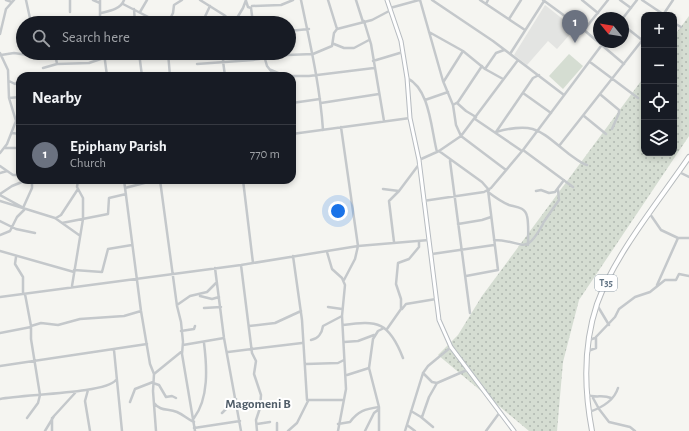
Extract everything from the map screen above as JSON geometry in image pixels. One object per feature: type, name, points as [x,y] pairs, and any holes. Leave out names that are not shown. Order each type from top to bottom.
[{"type":"highway","name":"T35","points":[[592,431],[586,394],[589,340],[597,305],[618,261],[689,157]]},
{"type":"main road","points":[[387,0],[403,52],[407,78],[410,118],[419,161],[423,201],[432,254],[439,320],[451,347],[514,431]]},
{"type":"street","points":[[0,34],[6,9],[12,1],[6,0]]},
{"type":"street","points":[[26,0],[29,16]]},
{"type":"street","points":[[70,0],[70,12]]},
{"type":"street","points":[[93,0],[100,2],[101,16]]},
{"type":"street","points":[[101,13],[114,9],[123,4],[124,0]]},
{"type":"street","points":[[140,12],[147,0]]},
{"type":"street","points":[[172,16],[174,5],[182,0]]},
{"type":"street","points":[[200,0],[224,16]]},
{"type":"street","points":[[237,16],[246,0]]},
{"type":"street","points":[[246,0],[248,7],[251,8],[252,16]]},
{"type":"street","points":[[252,6],[281,5],[292,0]]},
{"type":"street","points":[[301,0],[309,29],[323,130]]},
{"type":"street","points":[[328,0],[337,29]]},
{"type":"street","points":[[356,0],[369,40],[384,121]]},
{"type":"street","points":[[334,44],[334,32],[337,29],[372,20],[391,9],[419,0],[443,81],[453,105],[456,125],[462,136],[506,170]]},
{"type":"street","points":[[432,0],[510,54],[564,96]]},
{"type":"street","points":[[480,0],[525,30]]},
{"type":"street","points":[[486,4],[488,0]]},
{"type":"street","points":[[509,19],[521,0]]},
{"type":"street","points":[[510,54],[544,0],[593,38]]},
{"type":"street","points":[[582,0],[597,12]]},
{"type":"street","points":[[599,12],[608,0]]},
{"type":"street","points":[[620,0],[631,8]]},
{"type":"street","points":[[628,12],[637,0]]},
{"type":"street","points":[[642,0],[659,12]]},
{"type":"street","points":[[665,12],[673,0]]},
{"type":"street","points":[[123,4],[147,16]]},
{"type":"street","points":[[205,16],[210,6]]},
{"type":"street","points":[[134,9],[134,16]]},
{"type":"street","points":[[0,20],[4,19]]},
{"type":"street","points":[[584,30],[593,19]]},
{"type":"street","points":[[677,25],[681,27]]},
{"type":"street","points":[[296,30],[309,29]]},
{"type":"street","points":[[629,29],[641,38]]},
{"type":"street","points":[[429,32],[463,51],[484,68],[503,79]]},
{"type":"street","points":[[334,44],[344,48],[354,48],[369,40]]},
{"type":"street","points":[[559,146],[641,42]]},
{"type":"street","points":[[296,55],[313,54],[334,44]]},
{"type":"street","points":[[423,201],[454,198],[488,190],[522,151],[600,48]]},
{"type":"street","points":[[605,48],[624,64]]},
{"type":"street","points":[[453,105],[457,103],[496,53],[504,50]]},
{"type":"street","points":[[443,81],[463,51]]},
{"type":"street","points":[[373,61],[403,52]]},
{"type":"street","points":[[0,153],[5,148],[16,121],[9,98],[8,70],[1,54],[16,54]]},
{"type":"street","points":[[56,60],[57,64]]},
{"type":"street","points":[[44,68],[57,64],[89,63],[95,60]]},
{"type":"street","points":[[105,60],[106,72]]},
{"type":"street","points":[[140,60],[141,72]]},
{"type":"street","points":[[169,60],[170,72]]},
{"type":"street","points":[[197,64],[244,60]]},
{"type":"street","points":[[265,60],[267,66],[276,72]]},
{"type":"street","points":[[394,242],[389,201],[399,191],[419,161],[462,136],[518,60]]},
{"type":"street","points":[[223,61],[224,72]]},
{"type":"street","points":[[590,62],[638,98]]},
{"type":"street","points":[[296,76],[316,75],[374,68]]},
{"type":"street","points":[[496,132],[533,78],[540,76]]},
{"type":"street","points":[[407,78],[419,87],[425,100],[438,151],[482,182],[494,196],[525,211],[528,216],[528,245]]},
{"type":"street","points":[[9,81],[16,84]]},
{"type":"street","points":[[425,100],[448,92]]},
{"type":"street","points":[[523,93],[551,113]]},
{"type":"street","points":[[296,103],[380,94]]},
{"type":"street","points":[[600,95],[620,111],[612,130]]},
{"type":"street","points":[[9,98],[16,97]]},
{"type":"street","points":[[457,103],[466,111],[573,187]]},
{"type":"street","points":[[584,116],[606,134]]},
{"type":"street","points":[[296,133],[410,118]]},
{"type":"street","points":[[338,431],[347,375],[344,360],[342,325],[345,285],[344,280],[354,259],[358,246],[341,127]]},
{"type":"street","points":[[496,132],[513,127],[538,130],[582,163],[587,165]]},
{"type":"street","points":[[12,133],[16,134]]},
{"type":"street","points":[[5,148],[16,148]]},
{"type":"street","points":[[450,160],[470,313]]},
{"type":"street","points":[[0,166],[16,175]]},
{"type":"street","points":[[0,173],[7,171]]},
{"type":"street","points":[[679,172],[689,177]]},
{"type":"street","points":[[536,191],[542,190],[550,193],[556,192],[564,180]]},
{"type":"street","points":[[17,184],[0,195],[24,209]]},
{"type":"street","points":[[0,235],[9,232],[13,228],[17,217],[24,209],[32,188],[32,184]]},
{"type":"street","points":[[72,286],[83,219],[82,198],[78,189],[78,184]]},
{"type":"street","points":[[124,184],[146,344],[150,364],[154,374],[153,402],[156,431]]},
{"type":"street","points":[[125,188],[140,184]]},
{"type":"street","points":[[161,184],[172,274],[181,322],[183,345],[181,352],[194,420],[194,429],[240,421]]},
{"type":"street","points":[[243,184],[253,263]]},
{"type":"street","points":[[55,218],[61,214],[78,189]]},
{"type":"street","points":[[383,189],[399,191]]},
{"type":"street","points":[[466,276],[498,270],[488,190]]},
{"type":"street","points":[[494,240],[507,240],[518,245],[528,245],[535,238],[543,223],[559,200],[558,190]]},
{"type":"street","points":[[62,223],[108,214],[109,198],[126,194]]},
{"type":"street","points":[[0,201],[31,212],[55,218],[80,235]]},
{"type":"street","points":[[650,214],[661,230],[678,238],[689,238]]},
{"type":"street","points":[[458,224],[491,217]]},
{"type":"street","points":[[0,221],[13,228],[35,233]]},
{"type":"street","points":[[657,285],[678,238]]},
{"type":"street","points":[[0,297],[72,286],[241,265],[358,246],[430,240]]},
{"type":"street","points":[[401,309],[401,299],[396,284],[398,263],[410,259],[418,248],[419,242]]},
{"type":"street","points":[[0,251],[74,271],[102,272],[108,250],[132,245]]},
{"type":"street","points":[[432,254],[494,245]]},
{"type":"street","points":[[327,251],[332,269],[344,280]]},
{"type":"street","points":[[16,256],[16,265],[23,277],[24,294],[31,326],[34,360],[40,395],[38,403],[27,418]]},
{"type":"street","points":[[288,431],[297,423],[308,401],[306,364],[302,343],[301,312],[293,256]]},
{"type":"street","points":[[241,265],[252,348],[256,361],[254,374],[261,395],[256,424],[257,431]]},
{"type":"street","points":[[215,268],[224,338],[228,352],[241,431]]},
{"type":"street","points":[[589,340],[609,325],[619,308],[635,297],[650,293],[657,285],[665,280],[676,280],[679,274],[689,276]]},
{"type":"street","points":[[177,306],[190,296],[207,292],[216,283]]},
{"type":"street","points":[[199,295],[212,299],[219,297]]},
{"type":"street","points":[[379,431],[379,408],[369,368],[372,355],[372,342],[375,335],[378,330],[385,329],[406,304],[436,299]]},
{"type":"street","points":[[597,305],[609,325]]},
{"type":"street","points":[[204,308],[221,307]]},
{"type":"street","points":[[328,308],[342,309]]},
{"type":"street","points":[[0,333],[41,324],[58,324],[80,319],[135,314],[141,311]]},
{"type":"street","points":[[249,326],[275,323],[301,312]]},
{"type":"street","points":[[311,340],[316,339],[322,331],[322,326],[342,316]]},
{"type":"street","points":[[342,325],[367,322],[385,329],[397,344],[403,358]]},
{"type":"street","points":[[181,331],[194,329],[195,326]]},
{"type":"street","points":[[344,342],[358,342],[375,335]]},
{"type":"street","points":[[588,351],[596,348],[596,336]]},
{"type":"street","points":[[183,345],[204,343],[224,338]]},
{"type":"street","points":[[194,420],[203,402],[208,367],[204,343]]},
{"type":"street","points":[[228,352],[302,343]]},
{"type":"street","points":[[0,366],[146,344]]},
{"type":"street","points":[[405,431],[423,373],[428,366],[451,347]]},
{"type":"street","points":[[114,350],[122,431]]},
{"type":"street","points":[[154,374],[181,352]]},
{"type":"street","points":[[306,364],[338,363],[344,360]]},
{"type":"street","points":[[347,375],[369,368]]},
{"type":"street","points":[[423,373],[432,382],[437,383],[467,370]]},
{"type":"street","points":[[0,400],[76,392],[111,385],[116,380]]},
{"type":"street","points":[[130,402],[135,389],[153,383],[159,385],[166,397],[172,396],[176,398]]},
{"type":"street","points":[[422,418],[437,383]]},
{"type":"street","points":[[588,412],[604,407],[616,394],[618,388]]},
{"type":"street","points":[[88,389],[85,401],[90,431]]},
{"type":"street","points":[[45,431],[52,418],[76,392]]},
{"type":"street","points":[[586,394],[593,398],[609,422],[630,427],[635,431]]},
{"type":"street","points":[[593,398],[604,395],[611,398]]},
{"type":"street","points":[[222,414],[236,399]]},
{"type":"street","points":[[308,401],[344,400]]},
{"type":"street","points":[[153,402],[159,409],[175,411],[183,415],[184,418],[194,420]]},
{"type":"street","points":[[338,424],[350,422],[357,412],[362,410],[379,408]]},
{"type":"street","points":[[365,431],[374,413],[379,408]]},
{"type":"street","points":[[411,411],[433,427]]},
{"type":"street","points":[[486,431],[500,412]]},
{"type":"street","points":[[52,418],[52,431]]},
{"type":"street","points":[[256,424],[270,422]]},
{"type":"street","points":[[277,422],[277,431]]},
{"type":"street","points":[[407,425],[415,431]]},
{"type":"shaded area","points":[[545,5],[569,24],[566,27],[572,32],[557,49],[548,41],[527,65],[514,55]]},
{"type":"shaded area","points":[[689,16],[689,136],[677,154],[677,48],[677,32]]},
{"type":"shaded area","points":[[569,54],[583,66],[563,89],[549,76]]},
{"type":"shaded area","points":[[641,81],[641,156],[676,156],[579,300],[563,362],[557,431],[529,431],[438,355],[458,335],[482,296]]},
{"type":"place","name":"Epiphany Parish","points":[[575,43]]},
{"type":"district","name":"Magomeni B","points":[[258,404]]}]
